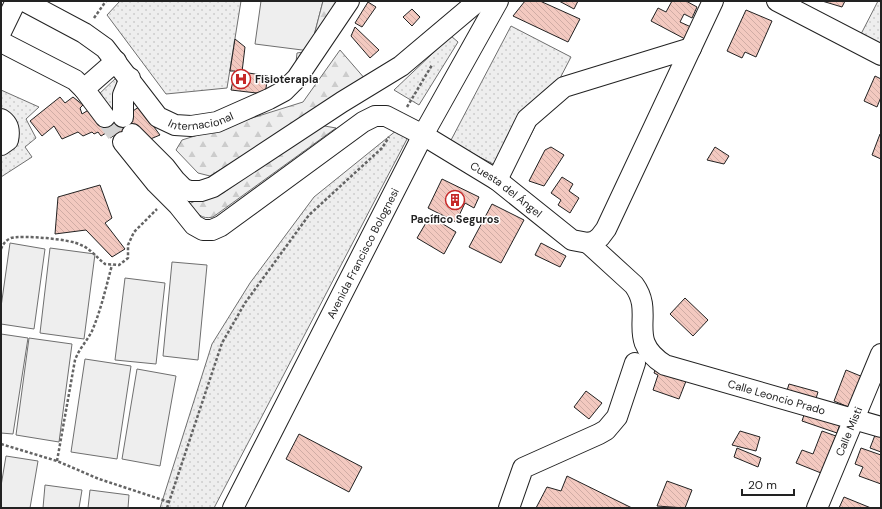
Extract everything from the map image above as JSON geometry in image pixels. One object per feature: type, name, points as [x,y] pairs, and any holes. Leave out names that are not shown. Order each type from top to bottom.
[{"type":"street","points":[[1,32],[16,1]]},
{"type":"street","name":"Internacional","points":[[24,1],[84,33],[105,48],[130,78],[158,117],[175,125],[191,126],[217,122],[284,91],[297,78],[349,1]]},
{"type":"street","points":[[1,42],[75,80],[121,128],[165,167],[179,185],[184,203],[401,66],[478,1]]},
{"type":"street","name":"Avenida Francisco Bolognesi","points":[[233,508],[423,135],[498,1]]},
{"type":"street","points":[[588,243],[600,237],[606,229],[713,1]]},
{"type":"street","points":[[777,1],[881,55]]},
{"type":"street","points":[[497,180],[527,119],[564,87],[691,48]]},
{"type":"street","points":[[84,89],[116,61]]},
{"type":"street","points":[[121,128],[123,96],[130,78]]},
{"type":"street","name":"Cuesta del Ángel","points":[[184,203],[194,226],[202,230],[212,230],[222,226],[363,122],[374,116],[386,116],[423,135],[497,180],[572,240],[588,243]]},
{"type":"street","points":[[1,119],[6,122],[9,128],[9,136],[8,140],[1,145]]},
{"type":"street","name":"Calle Leoncio Prado","points":[[588,243],[634,285],[639,292],[642,308],[642,332],[650,354],[656,359],[673,368],[881,428]]},
{"type":"street","name":"Calle Misti","points":[[817,508],[881,354]]},
{"type":"street","points":[[509,508],[523,468],[599,434],[612,424],[617,416],[635,363]]},
{"type":"path","points":[[167,508],[222,343],[245,303],[309,215],[382,148],[434,62]]},
{"type":"path","points":[[1,249],[3,244],[9,239],[18,237],[42,238],[78,243],[87,248],[105,264],[112,265],[124,262],[128,258],[128,245],[131,238],[155,210],[184,203]]},
{"type":"path","points":[[57,461],[78,349],[91,332],[98,315],[112,265]]},
{"type":"path","points":[[1,444],[57,461],[99,479],[169,502]]},
{"type":"green space","points":[[120,1],[241,1],[227,88],[166,94],[107,15]]},
{"type":"green space","points":[[261,1],[323,1],[310,51],[255,44]]},
{"type":"green space","points":[[323,1],[345,1],[298,72],[295,71],[297,53],[310,51]]},
{"type":"green space","points":[[878,1],[881,1],[881,45],[861,34]]},
{"type":"green space","points":[[511,26],[571,57],[511,173],[450,142]]},
{"type":"green space","points":[[451,36],[458,42],[419,105],[394,90]]},
{"type":"green space","points":[[340,50],[366,80],[210,176],[198,173],[176,150],[182,140],[303,102]]},
{"type":"green space","points":[[117,77],[118,109],[109,115],[97,96]]},
{"type":"green space","points":[[1,90],[39,107],[26,119],[36,138],[25,147],[32,157],[1,177]]},
{"type":"green space","points":[[319,125],[336,128],[213,217],[202,217],[189,204],[197,200],[223,193]]},
{"type":"green space","points":[[397,130],[407,139],[214,508],[160,508],[212,344],[250,283],[314,197]]},
{"type":"green space","points":[[10,243],[45,249],[34,329],[1,324],[1,307]]},
{"type":"green space","points":[[50,248],[95,254],[84,339],[40,333]]},
{"type":"green space","points":[[172,262],[207,265],[198,360],[163,356]]},
{"type":"green space","points":[[125,278],[165,283],[156,364],[115,360]]},
{"type":"green space","points":[[1,334],[28,338],[13,434],[1,433]]},
{"type":"green space","points":[[29,338],[72,344],[59,442],[16,435]]},
{"type":"green space","points":[[85,359],[131,366],[117,459],[71,452]]},
{"type":"green space","points":[[137,369],[176,376],[160,466],[122,459]]},
{"type":"green space","points":[[6,456],[38,461],[30,508],[1,508],[1,486]]},
{"type":"green space","points":[[45,485],[82,490],[79,508],[43,508]]},
{"type":"green space","points":[[90,490],[129,495],[128,508],[88,508]]},
{"type":"building","points":[[525,1],[540,1],[580,19],[568,42],[513,16]]},
{"type":"building","points":[[559,1],[578,1],[574,9]]},
{"type":"building","points":[[672,1],[686,1],[697,7],[692,18],[684,14],[680,22],[691,27],[685,39],[651,21],[658,8],[666,12]]},
{"type":"building","points":[[822,1],[845,1],[842,7]]},
{"type":"building","points":[[368,2],[376,7],[362,27],[355,23]]},
{"type":"building","points":[[412,9],[420,17],[412,26],[403,17]]},
{"type":"building","points":[[746,10],[772,21],[756,57],[745,52],[742,58],[727,51]]},
{"type":"building","points":[[355,27],[379,50],[370,58],[351,36]]},
{"type":"building","points":[[235,39],[245,47],[242,72],[268,76],[265,94],[231,90],[235,71],[230,71]]},
{"type":"building","points":[[875,76],[881,79],[881,97],[877,107],[864,101]]},
{"type":"building","points":[[60,97],[65,103],[73,97],[83,105],[80,108],[82,114],[95,106],[117,121],[139,107],[160,135],[148,140],[125,139],[115,135],[110,138],[106,133],[101,136],[98,132],[94,134],[92,132],[83,136],[78,132],[62,139],[54,126],[42,136],[30,121]]},
{"type":"building","points":[[880,134],[881,135],[881,159],[872,155]]},
{"type":"building","points":[[551,147],[564,155],[544,186],[529,181],[545,150]]},
{"type":"building","points":[[715,147],[729,156],[724,164],[707,160]]},
{"type":"building","points":[[562,177],[573,184],[569,191],[579,198],[570,213],[558,205],[561,200],[551,193]]},
{"type":"building","name":"Pacífico Seguros","points":[[442,179],[479,197],[474,208],[465,203],[456,222],[428,208]]},
{"type":"building","points":[[100,185],[112,218],[105,223],[125,249],[112,257],[86,230],[55,234],[58,197]]},
{"type":"building","points":[[492,204],[524,220],[501,263],[469,247]]},
{"type":"building","points":[[430,216],[456,232],[444,254],[417,238]]},
{"type":"building","points":[[541,243],[566,256],[560,267],[535,255]]},
{"type":"building","points":[[685,298],[708,320],[693,336],[670,314]]},
{"type":"building","points":[[657,365],[688,376],[679,399],[653,390],[658,375],[654,373]]},
{"type":"building","points":[[846,370],[863,377],[851,408],[834,401]]},
{"type":"building","points":[[789,384],[818,392],[814,405],[785,397]]},
{"type":"building","points":[[586,391],[602,403],[589,419],[574,407]]},
{"type":"building","points":[[806,409],[841,421],[837,433],[802,421]]},
{"type":"building","points":[[877,430],[881,431],[881,452],[870,448]]},
{"type":"building","points":[[740,431],[760,437],[756,451],[732,445]]},
{"type":"building","points":[[822,431],[836,436],[821,473],[796,463],[802,450],[813,454]]},
{"type":"building","points":[[299,434],[362,467],[349,492],[286,459]]},
{"type":"building","points":[[737,448],[761,458],[758,467],[734,457]]},
{"type":"building","points":[[861,448],[881,455],[881,484],[859,476],[863,467],[855,464]]},
{"type":"building","points":[[567,476],[632,508],[536,508],[547,487],[561,491]]},
{"type":"building","points":[[667,481],[692,490],[685,508],[657,506]]},
{"type":"building","points":[[844,497],[871,508],[839,508]]},
{"type":"tunnel","points":[[105,117],[123,142]]},
{"type":"place","name":"Fisioterapia","points":[[241,79]]},
{"type":"place","name":"Pacífico Seguros","points":[[455,200]]}]
